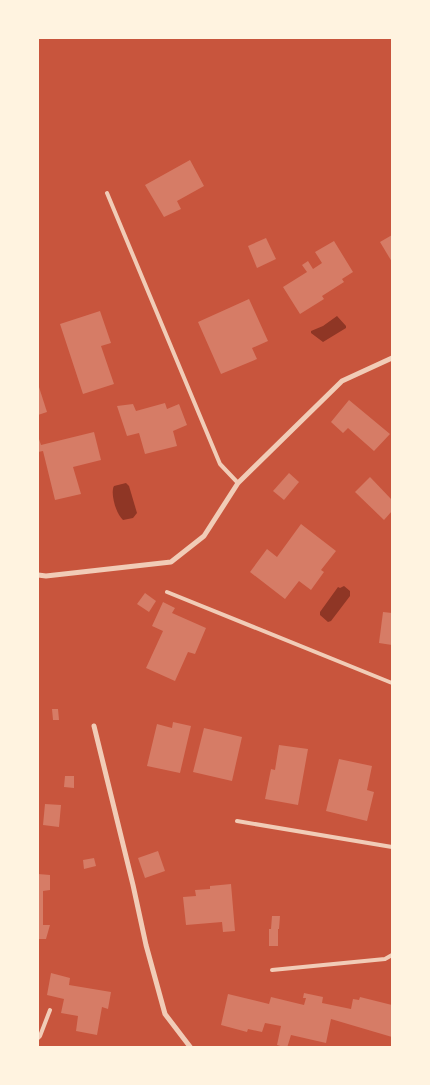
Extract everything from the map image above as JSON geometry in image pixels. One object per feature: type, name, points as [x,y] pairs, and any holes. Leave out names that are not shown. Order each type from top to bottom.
[{"type":"street","points":[[38,575],[46,576],[171,562],[204,536],[238,483],[342,381],[392,358]]},
{"type":"street","points":[[94,726],[146,945],[165,1014],[191,1048]]},
{"type":"lane","points":[[107,193],[220,464],[238,483]]},
{"type":"lane","points":[[167,592],[392,683]]},
{"type":"lane","points":[[237,822],[392,847]]},
{"type":"lane","points":[[272,970],[385,959],[392,955]]},
{"type":"lane","points":[[38,1038],[50,1010]]},
{"type":"shaded area","points":[[337,316],[346,328],[323,342],[311,333],[311,331],[323,326]]},
{"type":"shaded area","points":[[126,483],[129,486],[137,513],[133,518],[123,520],[116,508],[113,489],[114,486]]},
{"type":"shaded area","points":[[344,586],[350,591],[350,596],[331,621],[328,622],[320,615],[320,612],[338,587]]},
{"type":"building","points":[[190,160],[204,186],[177,201],[181,209],[164,217],[145,185]]},
{"type":"building","points":[[392,235],[392,262],[380,242]]},
{"type":"building","points":[[266,238],[276,259],[257,268],[248,246]]},
{"type":"building","points":[[334,241],[353,272],[342,279],[344,282],[322,296],[324,299],[300,314],[283,287],[307,272],[302,265],[308,261],[313,269],[322,263],[315,252]]},
{"type":"building","points":[[249,299],[268,341],[252,348],[257,359],[221,374],[198,322]]},
{"type":"building","points":[[100,311],[111,343],[101,346],[114,384],[83,394],[60,324]]},
{"type":"building","points":[[38,384],[47,412],[38,415]]},
{"type":"building","points":[[349,400],[390,434],[374,451],[348,428],[343,433],[331,422]]},
{"type":"building","points":[[165,403],[167,409],[179,404],[187,425],[173,431],[177,446],[145,454],[139,433],[127,436],[117,406],[133,404],[136,411]]},
{"type":"building","points":[[94,432],[101,460],[73,467],[81,494],[55,500],[43,451],[38,452],[38,436],[41,445]]},
{"type":"building","points":[[289,473],[299,482],[284,500],[273,491]]},
{"type":"building","points":[[370,477],[392,500],[392,511],[384,520],[355,492]]},
{"type":"building","points":[[301,524],[336,551],[321,570],[324,572],[311,590],[299,581],[285,599],[250,572],[267,549],[277,557]]},
{"type":"building","points":[[145,593],[156,601],[149,612],[137,604]]},
{"type":"building","points":[[163,602],[175,608],[172,613],[206,628],[195,654],[188,652],[175,681],[146,668],[163,631],[152,626]]},
{"type":"building","points":[[383,612],[392,613],[392,645],[379,643]]},
{"type":"building","points":[[52,709],[58,709],[59,720],[53,720]]},
{"type":"building","points":[[173,722],[191,726],[180,773],[147,766],[157,724],[172,728]]},
{"type":"building","points":[[204,728],[242,737],[232,781],[193,772]]},
{"type":"building","points":[[279,745],[308,749],[298,805],[265,799],[271,769],[275,770]]},
{"type":"building","points":[[339,759],[372,766],[367,790],[374,792],[367,821],[326,811]]},
{"type":"building","points":[[65,776],[74,776],[74,788],[64,787]]},
{"type":"building","points":[[45,804],[61,805],[59,827],[43,825]]},
{"type":"building","points":[[158,851],[165,871],[145,878],[138,858]]},
{"type":"building","points":[[94,858],[96,866],[84,869],[83,860]]},
{"type":"building","points":[[38,874],[50,875],[50,890],[43,891],[43,925],[50,925],[46,939],[38,939]]},
{"type":"building","points":[[231,884],[235,931],[223,932],[222,922],[186,925],[183,897],[196,896],[195,890]]},
{"type":"building","points":[[272,916],[280,916],[278,946],[269,946],[269,929],[271,929]]},
{"type":"building","points":[[51,973],[70,978],[69,985],[111,992],[108,1009],[102,1007],[97,1035],[76,1031],[78,1016],[61,1013],[64,999],[47,995]]},
{"type":"building","points":[[304,993],[323,997],[322,1003],[351,1009],[353,999],[359,1000],[360,997],[392,1005],[392,1037],[331,1019],[326,1043],[291,1035],[287,1048],[277,1045],[281,1026],[265,1023],[262,1032],[248,1029],[247,1032],[221,1025],[228,994],[269,1004],[271,997],[304,1005],[306,998],[303,998]]}]
